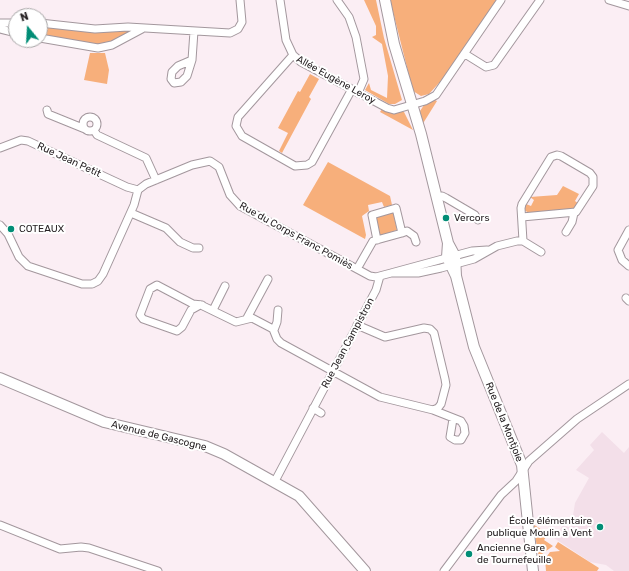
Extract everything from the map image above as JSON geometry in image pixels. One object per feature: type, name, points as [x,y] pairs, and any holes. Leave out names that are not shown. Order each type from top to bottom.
[{"type":"main road","name":"Rue de la Montjoie","points":[[385,0],[394,44],[439,197],[452,260],[477,357],[519,458],[522,472],[533,571]]},
{"type":"main road","name":"Avenue de Gascogne","points":[[0,378],[5,383],[104,422],[213,449],[299,496],[365,571]]},
{"type":"street","points":[[48,24],[95,29],[128,27],[228,33],[236,31],[242,22],[240,0]]},
{"type":"street","name":"Allée Eugène Leroy","points":[[280,0],[286,40],[293,56],[301,62],[391,110],[428,100],[436,95],[500,0]]},
{"type":"street","points":[[293,56],[238,117],[236,126],[242,136],[295,166],[307,165],[312,162],[355,91],[364,79],[356,37],[349,18],[337,0]]},
{"type":"street","points":[[465,54],[487,67],[496,64],[540,0]]},
{"type":"street","points":[[609,0],[629,6]]},
{"type":"street","points":[[48,39],[98,48],[112,45],[127,35],[143,29]]},
{"type":"street","points":[[192,60],[194,31]]},
{"type":"street","points":[[47,110],[48,114],[90,131],[94,130]]},
{"type":"street","points":[[85,129],[84,122],[90,118],[96,122],[96,127],[94,130]]},
{"type":"street","points":[[94,130],[97,135],[146,158],[156,180]]},
{"type":"street","name":"Rue Jean Petit","points":[[0,148],[21,140],[28,141],[127,187],[138,190]]},
{"type":"street","points":[[541,252],[523,241],[522,204],[550,159],[557,155],[590,174],[594,179],[593,186],[579,208],[574,213],[572,222],[566,232]]},
{"type":"street","name":"Rue du Corps Franc Pomiès","points":[[138,190],[156,180],[204,161],[213,161],[219,167],[230,195],[240,206],[370,276],[380,276],[452,260],[474,259],[487,250],[497,246],[523,241]]},
{"type":"street","points":[[0,225],[8,234],[19,258],[28,266],[90,285],[98,282],[102,277],[130,213],[138,190]]},
{"type":"street","points":[[439,197],[475,216],[478,220]]},
{"type":"street","points":[[377,240],[372,217],[377,213],[396,208],[402,233]]},
{"type":"street","points":[[130,213],[166,228],[180,242],[193,248],[199,248]]},
{"type":"street","points":[[522,217],[574,213]]},
{"type":"street","points":[[629,230],[618,250],[622,260],[629,266]]},
{"type":"street","points":[[357,269],[370,243],[407,231],[414,236],[416,242]]},
{"type":"street","name":"Rue Jean Campistron","points":[[275,482],[376,290],[380,276]]},
{"type":"street","points":[[247,318],[268,279]]},
{"type":"street","points":[[200,305],[190,310],[182,327],[177,331],[143,319],[140,315],[150,289],[156,285],[193,304],[200,305],[214,310],[236,322],[247,318],[252,318],[274,330]]},
{"type":"street","points":[[214,310],[225,286]]},
{"type":"street","points":[[278,310],[277,322],[274,330],[277,339],[281,343],[380,397],[433,410],[453,419]]},
{"type":"street","points":[[357,325],[385,337],[424,328],[430,329],[434,333],[446,385],[441,404],[438,408],[433,410]]},
{"type":"street","points":[[444,571],[501,495],[516,481],[529,461],[577,419],[629,384]]},
{"type":"street","points":[[313,408],[321,413]]},
{"type":"street","points":[[0,525],[60,549],[81,547],[89,548],[158,571]]},
{"type":"shaded area","points":[[364,0],[376,0],[384,38],[402,100],[395,104],[389,104],[365,90],[369,83],[371,90],[387,98],[388,76],[382,44],[372,37],[376,35],[376,26]]},
{"type":"shaded area","points":[[390,0],[497,0],[441,84],[439,83],[429,94],[421,96],[413,91]]},
{"type":"shaded area","points":[[48,25],[134,30],[116,40],[101,45],[48,37]]},
{"type":"shaded area","points":[[90,53],[105,53],[109,70],[107,84],[84,80]]},
{"type":"shaded area","points":[[310,74],[319,79],[309,97],[311,99],[282,153],[279,151],[288,133],[278,128],[298,91],[300,92]]},
{"type":"shaded area","points":[[435,100],[437,101],[422,125],[420,111],[424,105]]},
{"type":"shaded area","points":[[382,109],[404,112],[413,130],[380,112]]},
{"type":"shaded area","points":[[328,162],[390,196],[392,205],[384,207],[382,202],[368,205],[369,211],[362,216],[366,235],[365,239],[303,205]]},
{"type":"shaded area","points":[[563,186],[579,194],[575,201],[579,204],[576,209],[529,213],[524,210],[526,204],[531,206],[534,200],[530,197],[557,195]]},
{"type":"shaded area","points":[[393,212],[397,230],[379,236],[375,216]]},
{"type":"shaded area","name":"École élémentaire publique Moulin à Vent","points":[[602,432],[624,453],[629,447],[629,571],[614,571],[606,565],[590,562],[554,538],[563,525],[571,528],[575,503],[589,478],[576,470],[594,450],[590,445]]},
{"type":"shaded area","points":[[533,524],[548,534],[544,540],[553,546],[542,554],[540,564]]},
{"type":"shaded area","points":[[558,542],[599,568],[597,571],[546,571],[545,559],[550,552],[560,551],[555,547]]},
{"type":"place","name":"Vercors","points":[[446,218]]},
{"type":"place","name":"COTEAUX","points":[[11,229]]},
{"type":"place","name":"École élémentaire publique Moulin à Vent","points":[[600,527]]},
{"type":"place","name":"Ancienne Gare de Tournefeuille","points":[[469,554]]}]
